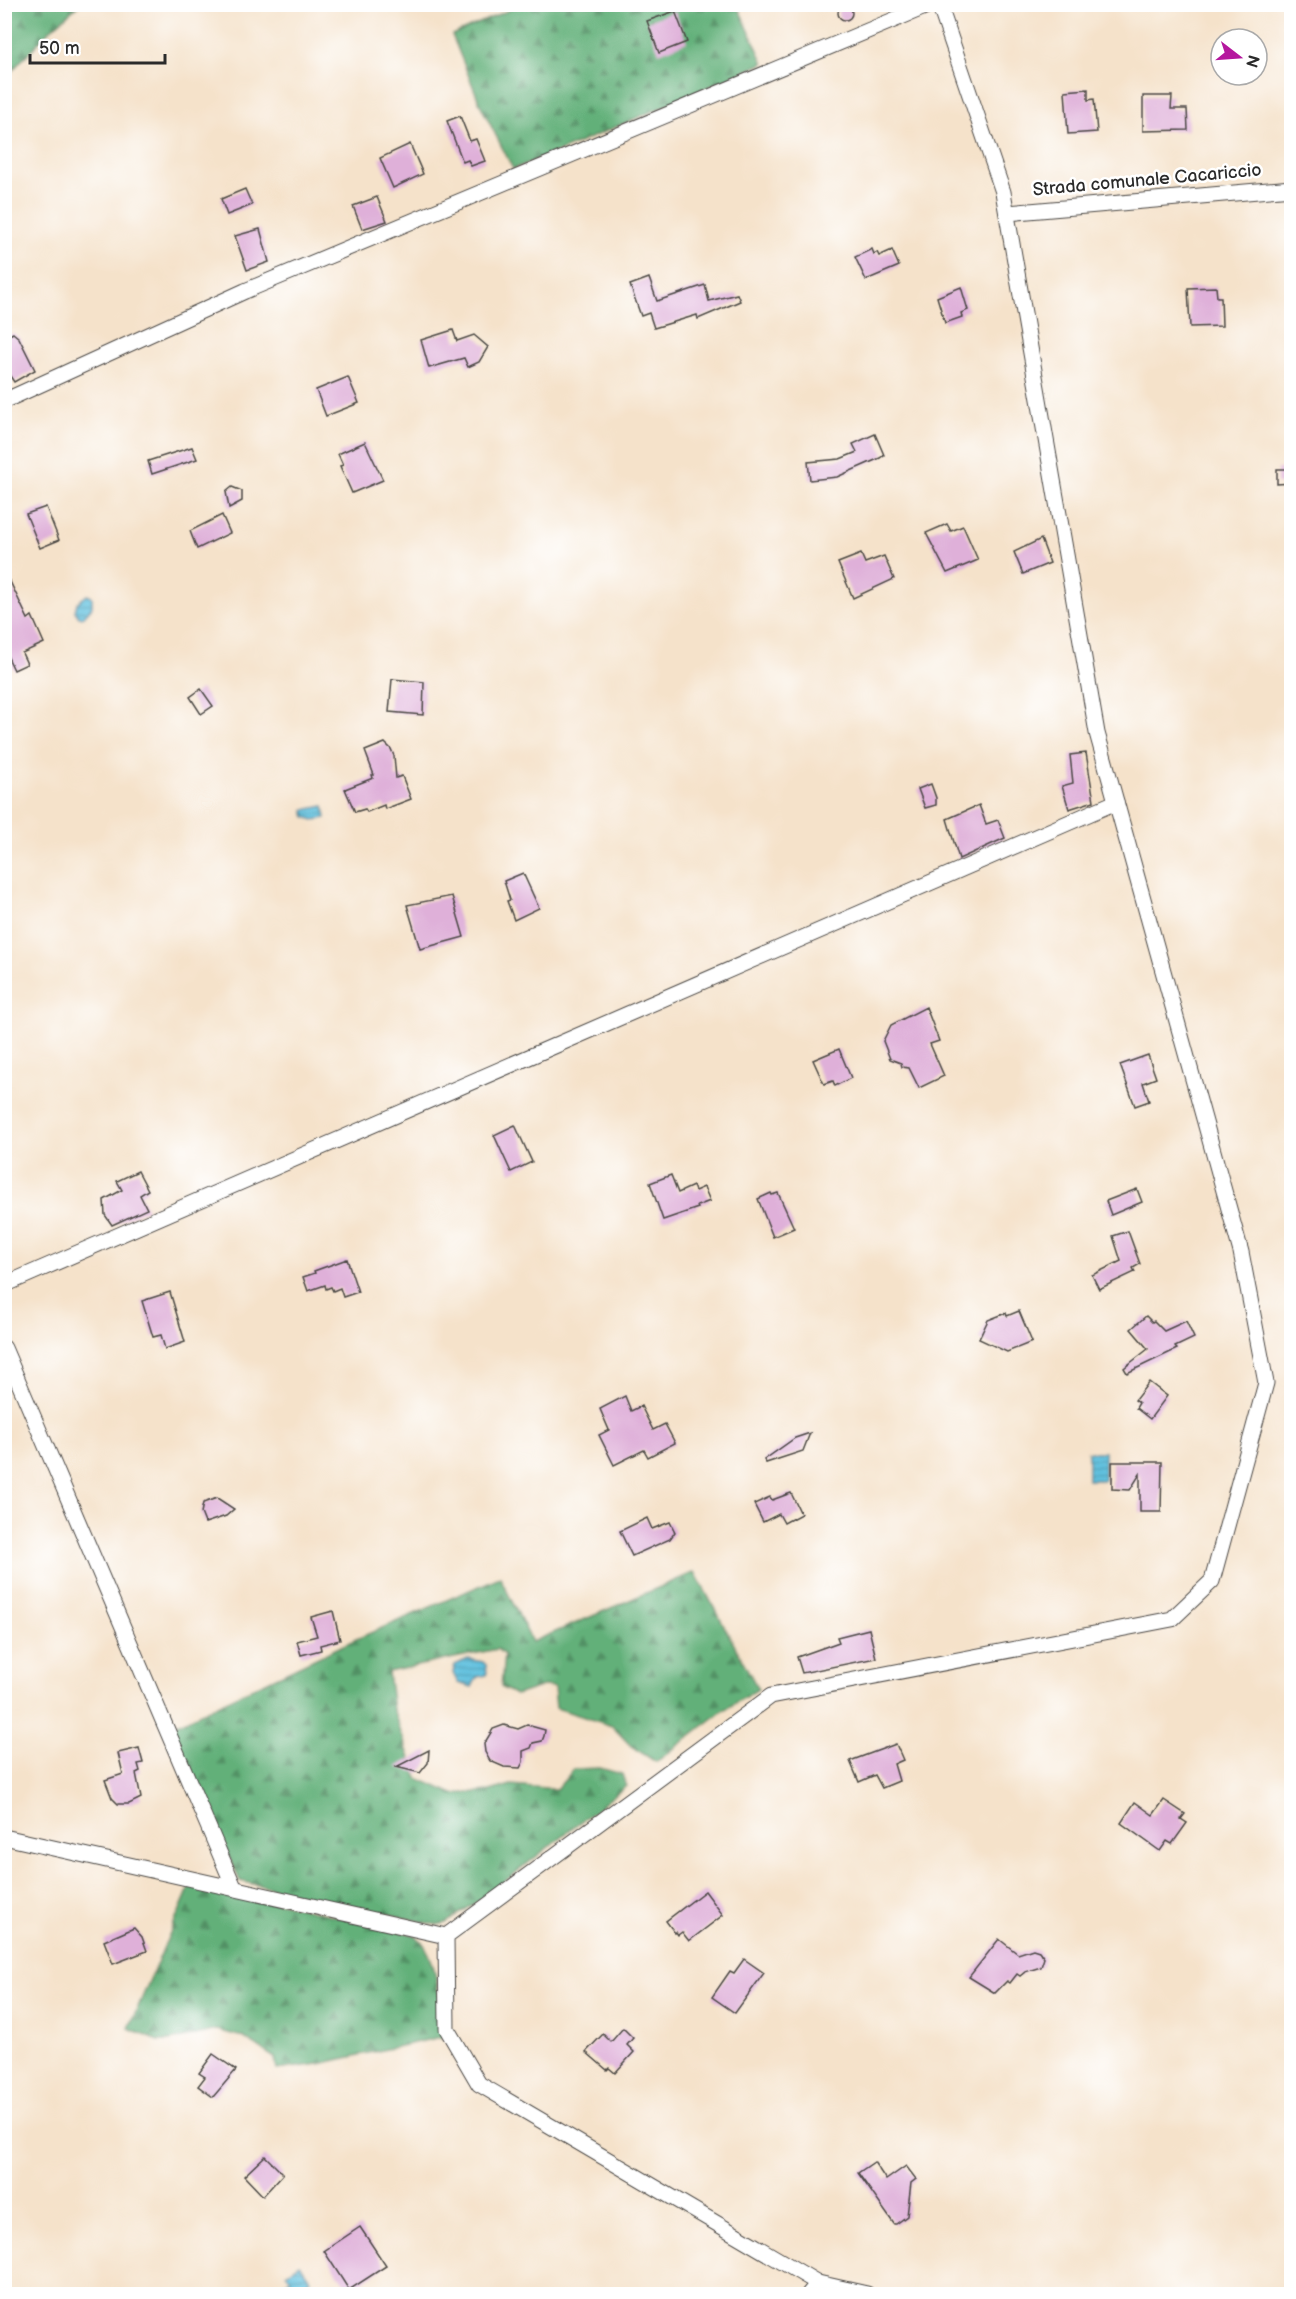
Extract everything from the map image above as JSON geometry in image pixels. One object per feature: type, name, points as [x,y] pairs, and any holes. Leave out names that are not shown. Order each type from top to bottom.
[{"type":"street","points":[[4,401],[245,291],[932,4]]},
{"type":"street","points":[[4,1837],[446,1936],[771,1696],[1172,1618],[1212,1581],[1266,1383],[1240,1252],[1097,733],[1003,192],[939,4]]},
{"type":"street","name":"Strada comunale Cacariccio","points":[[1007,213],[1292,188]]},
{"type":"street","points":[[4,1285],[1116,802]]},
{"type":"street","points":[[4,1348],[234,1887]]},
{"type":"street","points":[[446,1936],[447,2029],[479,2084],[813,2289],[867,2295]]},
{"type":"green space","points":[[5,4],[79,5],[49,31],[5,78]]},
{"type":"green space","points":[[520,5],[737,5],[764,63],[513,169],[481,106],[452,35]]},
{"type":"green space","points":[[695,1572],[758,1689],[724,1710],[656,1762],[631,1746],[612,1726],[556,1708],[554,1687],[543,1686],[516,1695],[501,1687],[504,1655],[497,1649],[388,1672],[393,1710],[417,1778],[453,1794],[490,1791],[511,1785],[557,1789],[574,1769],[600,1768],[622,1774],[626,1786],[490,1893],[446,1923],[437,1925],[240,1881],[171,1727],[354,1640],[500,1577],[532,1642]]},
{"type":"green space","points":[[192,1882],[415,1935],[430,1955],[447,2038],[441,2037],[319,2064],[277,2070],[275,2058],[243,2037],[217,2030],[169,2041],[158,2041],[129,2028]]},
{"type":"water","points":[[87,595],[92,597],[92,607],[84,616],[79,617],[75,611],[77,603]]},
{"type":"water","points":[[324,806],[326,818],[314,820],[306,817],[304,810]]},
{"type":"water","points":[[1088,1452],[1104,1452],[1104,1480],[1088,1480]]},
{"type":"water","points":[[468,1659],[483,1662],[486,1665],[487,1675],[477,1677],[472,1687],[458,1683],[453,1673],[455,1665]]},
{"type":"water","points":[[300,2264],[310,2279],[302,2285],[306,2291],[300,2294],[276,2294],[274,2291],[291,2279],[287,2273]]},
{"type":"building","points":[[842,6],[848,6],[852,13],[848,20],[842,20],[838,16],[838,10]]},
{"type":"building","points":[[675,11],[687,42],[659,53],[647,21]]},
{"type":"building","points":[[1088,89],[1088,100],[1094,99],[1097,132],[1068,134],[1065,91]]},
{"type":"building","points":[[1143,96],[1172,96],[1171,109],[1187,109],[1188,130],[1143,131]]},
{"type":"building","points":[[460,116],[470,141],[476,139],[485,161],[471,166],[468,160],[463,162],[447,121]]},
{"type":"building","points":[[410,144],[423,174],[393,188],[380,158]]},
{"type":"building","points":[[245,189],[252,205],[227,215],[221,199]]},
{"type":"building","points":[[377,197],[387,221],[362,229],[353,206]]},
{"type":"building","points":[[260,229],[269,262],[247,270],[235,236]]},
{"type":"building","points":[[872,249],[874,254],[877,252],[879,256],[892,250],[899,266],[866,280],[855,257]]},
{"type":"building","points":[[649,278],[657,301],[705,285],[709,301],[737,294],[740,301],[698,319],[697,315],[654,328],[649,313],[641,316],[630,285]]},
{"type":"building","points":[[961,287],[968,310],[961,313],[962,317],[945,323],[937,297]]},
{"type":"building","points":[[1216,287],[1217,297],[1221,297],[1222,326],[1190,327],[1188,288]]},
{"type":"building","points":[[453,330],[457,341],[474,335],[488,347],[479,362],[468,367],[464,358],[429,368],[421,340]]},
{"type":"building","points":[[13,333],[19,338],[35,370],[14,382],[4,367],[4,338]]},
{"type":"building","points":[[348,377],[359,403],[326,416],[316,390]]},
{"type":"building","points":[[875,434],[884,455],[880,458],[837,477],[810,480],[808,462],[840,459],[857,452],[853,444]]},
{"type":"building","points":[[365,442],[383,480],[352,493],[340,466],[343,465],[338,454]]},
{"type":"building","points":[[192,447],[197,459],[152,474],[148,461]]},
{"type":"building","points":[[1277,469],[1292,469],[1292,483],[1277,484]]},
{"type":"building","points":[[232,487],[242,491],[242,501],[229,508],[226,492]]},
{"type":"building","points":[[46,507],[59,540],[40,548],[26,514]]},
{"type":"building","points":[[222,515],[230,533],[197,549],[190,531]]},
{"type":"building","points":[[947,524],[951,531],[963,526],[978,560],[947,573],[926,533]]},
{"type":"building","points":[[1041,539],[1050,563],[1023,574],[1014,552]]},
{"type":"building","points":[[861,554],[865,563],[884,556],[894,579],[853,598],[838,563]]},
{"type":"building","points":[[4,569],[28,619],[32,616],[44,643],[22,653],[27,664],[14,670],[4,649]]},
{"type":"building","points":[[392,679],[424,682],[423,715],[389,712]]},
{"type":"building","points":[[201,689],[213,706],[201,714],[190,697]]},
{"type":"building","points":[[385,743],[394,756],[396,778],[402,776],[411,799],[385,809],[384,805],[367,812],[365,809],[355,812],[345,789],[373,778],[372,775],[374,775],[365,751]]},
{"type":"building","points":[[1086,753],[1094,801],[1069,809],[1062,786],[1073,783],[1070,755]]},
{"type":"building","points":[[931,784],[936,805],[925,808],[918,789]]},
{"type":"building","points":[[979,805],[986,824],[998,820],[1005,838],[959,859],[947,819]]},
{"type":"building","points":[[523,873],[539,908],[514,920],[507,901],[510,900],[504,881]]},
{"type":"building","points":[[452,896],[464,937],[420,949],[407,905]]},
{"type":"building","points":[[926,1007],[939,1041],[930,1044],[944,1076],[919,1088],[909,1068],[902,1067],[901,1063],[890,1059],[883,1041],[891,1025]]},
{"type":"building","points":[[839,1049],[851,1078],[835,1086],[833,1081],[824,1084],[813,1060]]},
{"type":"building","points":[[1148,1055],[1156,1078],[1143,1083],[1149,1101],[1135,1106],[1120,1065]]},
{"type":"building","points":[[515,1125],[532,1162],[511,1172],[494,1135]]},
{"type":"building","points":[[138,1171],[148,1190],[140,1195],[147,1209],[112,1225],[105,1215],[104,1200],[122,1190],[117,1181]]},
{"type":"building","points":[[671,1175],[678,1193],[693,1186],[695,1191],[704,1187],[710,1201],[697,1206],[698,1208],[663,1220],[650,1183]]},
{"type":"building","points":[[1137,1189],[1142,1202],[1111,1215],[1106,1201]]},
{"type":"building","points":[[771,1193],[772,1195],[778,1193],[794,1228],[773,1237],[758,1199]]},
{"type":"building","points":[[1128,1231],[1140,1264],[1133,1268],[1135,1272],[1099,1289],[1092,1275],[1121,1261],[1113,1236]]},
{"type":"building","points":[[347,1259],[358,1292],[343,1297],[340,1288],[333,1291],[331,1287],[326,1289],[325,1285],[308,1291],[303,1277]]},
{"type":"building","points":[[170,1292],[185,1342],[165,1349],[161,1335],[153,1337],[142,1301]]},
{"type":"building","points":[[1019,1311],[1032,1342],[1007,1352],[979,1339],[988,1320]]},
{"type":"building","points":[[1146,1316],[1164,1331],[1186,1321],[1194,1338],[1175,1347],[1177,1349],[1127,1373],[1124,1368],[1148,1349],[1131,1329]]},
{"type":"building","points":[[1149,1382],[1167,1396],[1150,1419],[1136,1408],[1139,1403],[1135,1400]]},
{"type":"building","points":[[625,1396],[631,1411],[641,1406],[653,1430],[665,1424],[675,1443],[648,1457],[644,1450],[614,1465],[599,1435],[609,1430],[600,1409]]},
{"type":"building","points":[[810,1433],[803,1451],[766,1463],[764,1460],[795,1438]]},
{"type":"building","points":[[1112,1462],[1162,1462],[1161,1512],[1140,1512],[1140,1474],[1130,1490],[1112,1489]]},
{"type":"building","points":[[791,1493],[801,1514],[784,1523],[779,1514],[763,1522],[754,1504],[770,1497],[772,1500]]},
{"type":"building","points":[[217,1498],[234,1509],[226,1516],[205,1523],[201,1513],[203,1503]]},
{"type":"building","points":[[647,1518],[652,1529],[670,1522],[675,1532],[670,1539],[632,1556],[620,1531]]},
{"type":"building","points":[[333,1611],[340,1640],[320,1645],[321,1650],[301,1655],[297,1641],[317,1636],[311,1617]]},
{"type":"building","points":[[869,1629],[876,1658],[802,1673],[797,1657],[839,1642],[837,1637]]},
{"type":"building","points":[[504,1725],[518,1729],[527,1725],[545,1730],[542,1741],[533,1743],[531,1748],[523,1751],[523,1762],[520,1768],[504,1767],[490,1761],[484,1744],[493,1729]]},
{"type":"building","points":[[896,1744],[903,1760],[894,1764],[899,1781],[882,1788],[875,1775],[859,1782],[850,1761]]},
{"type":"building","points":[[139,1748],[143,1763],[138,1764],[140,1771],[136,1773],[141,1798],[129,1804],[118,1804],[112,1798],[105,1780],[123,1774],[118,1753]]},
{"type":"building","points":[[429,1750],[428,1763],[420,1773],[396,1767]]},
{"type":"building","points":[[1164,1800],[1185,1814],[1181,1819],[1187,1823],[1172,1844],[1167,1841],[1160,1851],[1121,1823],[1135,1802],[1153,1815]]},
{"type":"building","points":[[705,1891],[723,1915],[689,1941],[682,1932],[678,1935],[675,1933],[666,1921]]},
{"type":"building","points":[[134,1928],[142,1937],[147,1951],[113,1964],[104,1941]]},
{"type":"building","points":[[999,1939],[1018,1954],[1033,1949],[1039,1951],[1044,1958],[1041,1967],[1020,1976],[1017,1974],[1010,1983],[1007,1981],[995,1993],[969,1977]]},
{"type":"building","points":[[744,1959],[764,1973],[735,2013],[712,1997],[730,1971],[734,1973]]},
{"type":"building","points":[[623,2028],[633,2038],[627,2045],[634,2052],[615,2073],[609,2068],[607,2070],[586,2052],[603,2034],[611,2042]]},
{"type":"building","points":[[213,2054],[236,2070],[213,2097],[198,2086],[205,2077],[199,2073]]},
{"type":"building","points":[[265,2156],[283,2174],[263,2196],[244,2176]]},
{"type":"building","points":[[874,2162],[886,2180],[906,2166],[916,2179],[911,2183],[907,2216],[896,2224],[858,2173]]},
{"type":"building","points":[[360,2227],[386,2266],[349,2290],[324,2251]]}]
